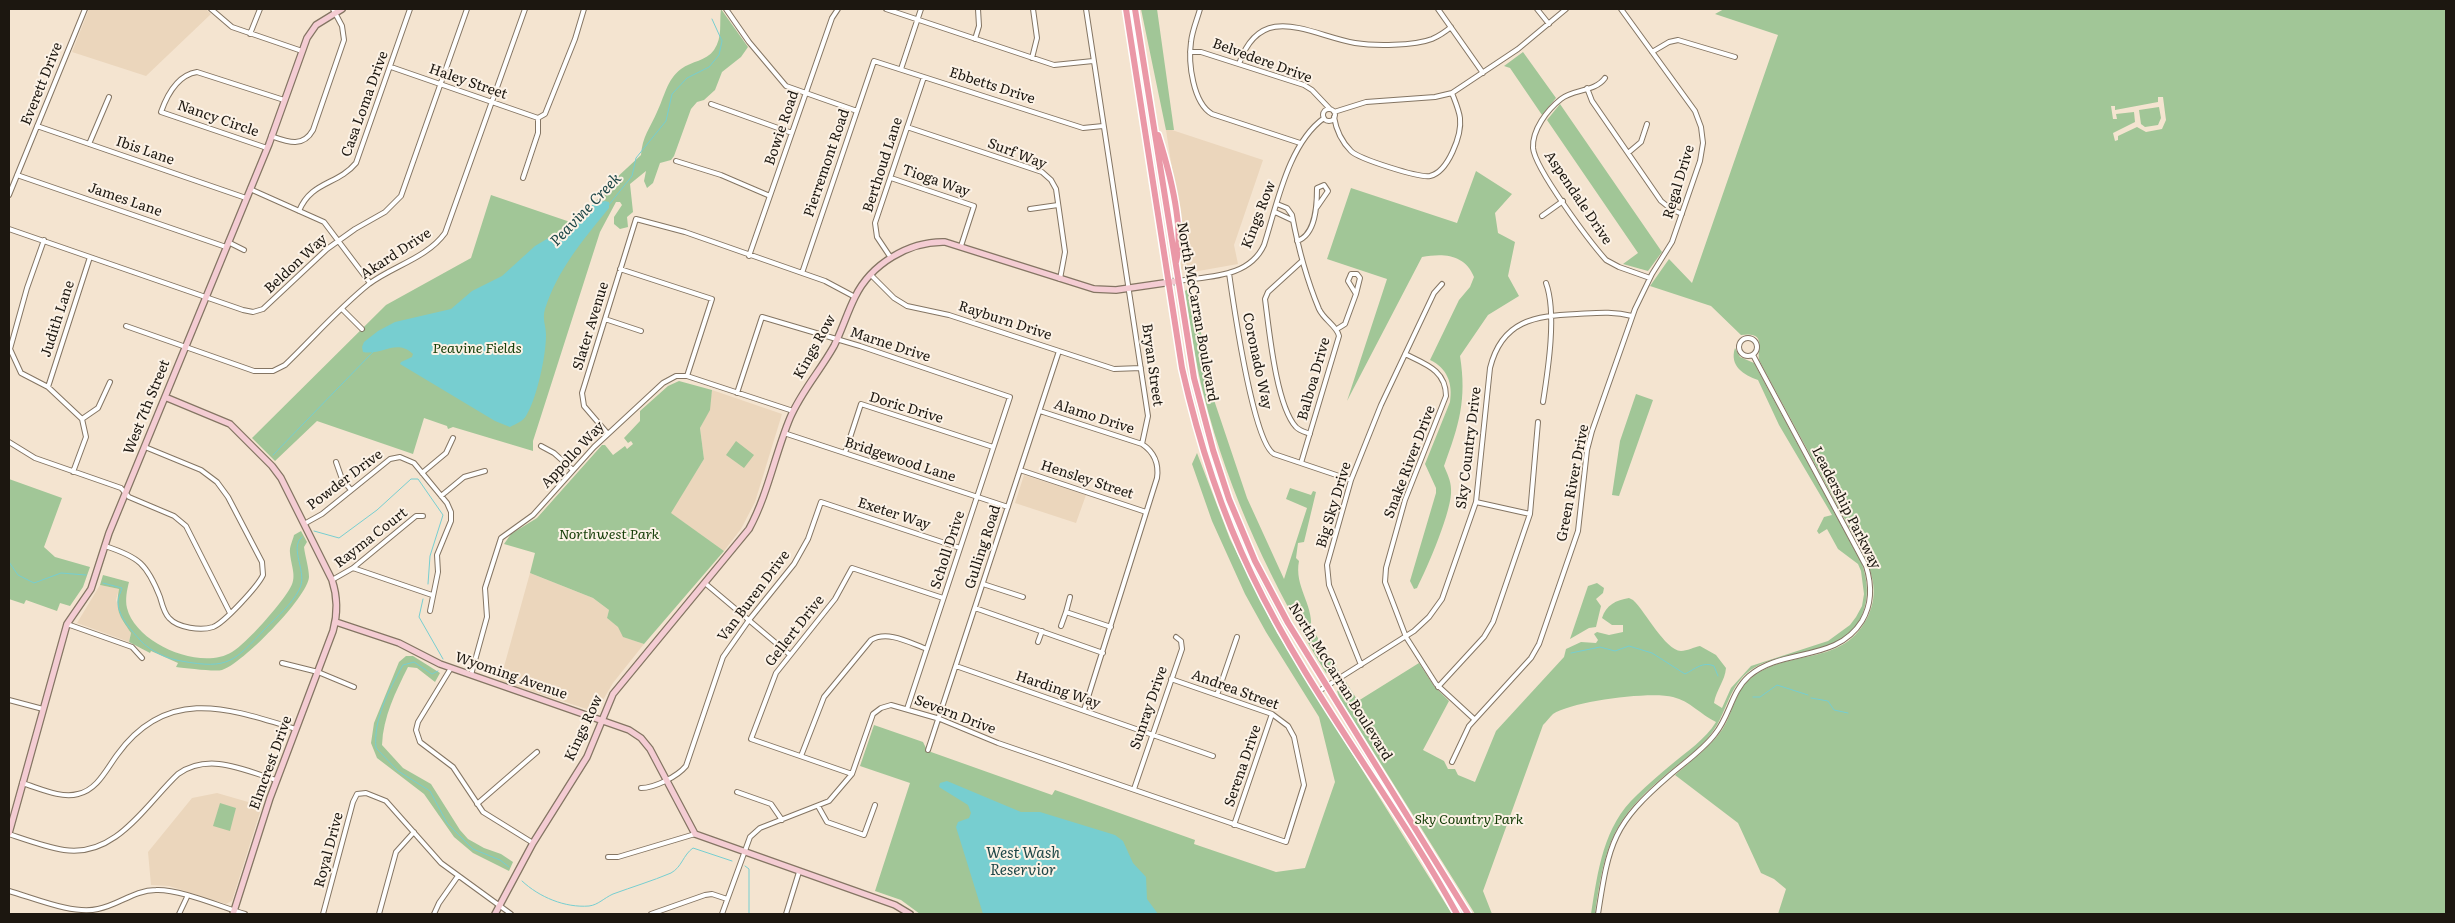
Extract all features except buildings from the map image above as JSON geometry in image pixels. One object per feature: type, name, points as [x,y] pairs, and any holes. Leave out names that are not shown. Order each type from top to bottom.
[{"type":"main road","name":"West 7th Street","points":[[9,834],[67,624],[91,588],[126,493],[272,136],[309,34],[316,25],[334,10],[342,9]]},
{"type":"main road","name":"North McCarran Boulevard","points":[[1126,9],[1190,402],[1220,502],[1261,594],[1457,914]]},
{"type":"main road","name":"North McCarran Boulevard","points":[[1135,9],[1152,115],[1167,162],[1171,185],[1180,244],[1176,266],[1198,395],[1212,450],[1229,499],[1266,584],[1326,686],[1468,914]]},
{"type":"main road","name":"Kings Row","points":[[495,914],[533,842],[587,757],[617,689],[742,540],[756,517],[793,411],[837,339],[855,297],[871,275],[891,258],[911,248],[932,242],[961,246],[1060,279],[1102,290],[1178,281]]},
{"type":"main road","points":[[165,397],[221,419],[234,428],[277,472],[332,580],[337,598],[336,622]]},
{"type":"main road","points":[[1220,502],[1229,499]]},
{"type":"main road","name":"Wyoming Avenue","points":[[336,622],[400,644],[451,668],[629,730],[641,738],[650,749],[694,834]]},
{"type":"main road","name":"Elmcrest Drive","points":[[234,912],[276,780],[336,622]]},
{"type":"main road","points":[[694,834],[895,904],[910,914]]},
{"type":"street","name":"Everett Drive","points":[[9,195],[85,9]]},
{"type":"street","points":[[211,9],[225,23],[250,34],[302,51]]},
{"type":"street","points":[[250,34],[260,9]]},
{"type":"street","name":"Casa Loma Drive","points":[[299,211],[307,195],[348,172],[356,163],[410,9]]},
{"type":"street","name":"Beldon Way","points":[[9,228],[248,311],[263,309],[338,240],[385,212],[401,196],[467,9]]},
{"type":"street","name":"Akard Drive","points":[[126,326],[254,371],[273,371],[285,365],[370,283],[429,249],[445,233],[525,9]]},
{"type":"street","points":[[522,178],[538,133],[538,118],[545,114],[575,39],[584,9]]},
{"type":"street","points":[[726,9],[748,42],[782,82],[792,89],[857,111]]},
{"type":"street","name":"Bowie Road","points":[[749,256],[832,18],[838,9]]},
{"type":"street","points":[[886,9],[1032,58],[1060,65],[1093,61]]},
{"type":"street","points":[[901,69],[921,9]]},
{"type":"street","points":[[975,39],[979,26],[978,9]]},
{"type":"street","points":[[1032,58],[1037,38],[1033,9]]},
{"type":"street","name":"Bryan Street","points":[[1086,9],[1148,416],[1142,444]]},
{"type":"street","points":[[1200,9],[1192,34],[1190,52],[1197,97],[1207,111],[1300,143]]},
{"type":"street","points":[[1438,9],[1483,73]]},
{"type":"street","points":[[1537,9],[1549,24]]},
{"type":"street","name":"Kings Row","points":[[1178,281],[1229,272],[1247,266],[1257,257],[1300,143],[1307,133],[1325,117],[1333,112],[1366,102],[1435,98],[1452,93],[1483,73],[1566,9]]},
{"type":"street","name":"Regal Drive","points":[[1621,9],[1691,104],[1701,127],[1702,152],[1672,242],[1650,278],[1632,316]]},
{"type":"street","points":[[272,136],[294,143],[304,140],[312,133],[344,40],[344,30],[334,10]]},
{"type":"street","points":[[1239,64],[1251,41],[1263,31],[1277,25],[1299,25],[1348,41],[1367,44],[1426,41],[1451,28]]},
{"type":"street","points":[[1652,52],[1669,42],[1678,40],[1735,57]]},
{"type":"street","name":"Belvedere Drive","points":[[1190,52],[1201,52],[1307,87],[1333,112]]},
{"type":"street","name":"Ebbetts Drive","points":[[874,60],[1083,128],[1104,126]]},
{"type":"street","name":"Pierremont Road","points":[[802,273],[874,60]]},
{"type":"street","name":"Haley Street","points":[[391,67],[538,118]]},
{"type":"street","name":"Nancy Circle","points":[[267,148],[161,112],[166,97],[184,78],[197,72],[284,100]]},
{"type":"street","name":"Berthoud Lane","points":[[891,258],[877,237],[875,228],[924,77]]},
{"type":"street","name":"Aspendale Drive","points":[[1605,78],[1599,84],[1559,100],[1540,124],[1534,135],[1533,149],[1537,162],[1606,260],[1650,278]]},
{"type":"street","points":[[1588,88],[1592,101],[1661,201],[1671,210],[1682,214]]},
{"type":"street","points":[[1325,117],[1348,147],[1356,154],[1417,175],[1432,176],[1441,171],[1448,162],[1459,131],[1459,114],[1452,93]]},
{"type":"street","points":[[89,144],[109,97]]},
{"type":"street","name":"Belvedere Drive","points":[[1321,102],[1325,117]]},
{"type":"street","points":[[711,104],[792,133]]},
{"type":"street","name":"Kings Row","points":[[1325,117],[1324,110],[1333,112]]},
{"type":"street","points":[[1333,112],[1336,129]]},
{"type":"street","points":[[1628,153],[1641,142],[1647,124]]},
{"type":"street","name":"Ibis Lane","points":[[37,126],[246,198]]},
{"type":"street","name":"Surf Way","points":[[907,127],[1042,172],[1054,185],[1058,205],[1065,252],[1060,279]]},
{"type":"street","points":[[676,161],[721,174],[770,196]]},
{"type":"street","name":"James Lane","points":[[17,175],[244,250]]},
{"type":"street","name":"Tioga Way","points":[[890,178],[974,206],[961,246]]},
{"type":"street","points":[[1297,241],[1306,236],[1317,207],[1328,191],[1324,185],[1317,188],[1317,207]]},
{"type":"street","points":[[250,189],[324,222],[370,283]]},
{"type":"street","points":[[1542,216],[1563,201]]},
{"type":"street","points":[[1277,204],[1290,211],[1293,221]]},
{"type":"street","points":[[1030,209],[1058,205]]},
{"type":"street","points":[[1275,212],[1288,216],[1293,221]]},
{"type":"street","name":"Slater Avenue","points":[[608,434],[586,411],[581,397],[636,219],[685,232],[749,256]]},
{"type":"street","name":"Balboa Drive","points":[[1293,221],[1302,261],[1319,308],[1327,321],[1337,329],[1339,339],[1301,463]]},
{"type":"street","points":[[44,240],[27,288],[10,350],[21,373],[48,387],[82,420],[86,437],[73,472]]},
{"type":"street","points":[[749,256],[825,281],[855,297]]},
{"type":"street","name":"Judith Lane","points":[[48,387],[90,257]]},
{"type":"street","points":[[1302,261],[1270,290],[1265,299],[1280,388],[1294,425],[1301,431],[1310,434]]},
{"type":"street","points":[[620,269],[712,299],[687,376],[793,411]]},
{"type":"street","name":"Coronado Way","points":[[1229,272],[1246,374],[1263,438],[1270,452],[1301,463]]},
{"type":"street","points":[[1337,329],[1345,324],[1356,294],[1360,278],[1354,273],[1349,276],[1348,281],[1356,294]]},
{"type":"street","name":"Rayburn Drive","points":[[871,275],[894,298],[907,306],[949,315],[1114,368],[1141,368]]},
{"type":"street","points":[[1543,402],[1551,346],[1546,282]]},
{"type":"street","name":"Big Sky Drive","points":[[1361,665],[1329,585],[1327,572],[1351,480],[1405,354],[1434,292],[1442,284]]},
{"type":"street","points":[[342,309],[362,329]]},
{"type":"street","name":"Sky Country Drive","points":[[1319,691],[1406,637],[1429,617],[1442,599],[1476,502],[1490,368],[1495,353],[1504,339],[1515,327],[1531,319],[1550,315],[1604,312],[1632,316]]},
{"type":"street","name":"Marne Drive","points":[[737,393],[762,316],[1010,397]]},
{"type":"street","name":"Green River Drive","points":[[1452,762],[1464,732],[1531,658],[1542,638],[1578,531],[1590,440],[1632,316]]},
{"type":"street","points":[[604,319],[641,332]]},
{"type":"street","name":"Leadership Parkway","points":[[1745,338],[1753,339],[1756,343],[1757,348],[1752,355],[1744,355],[1740,351],[1739,345],[1745,338]]},
{"type":"street","name":"Gulling Road","points":[[928,750],[940,719],[1060,350]]},
{"type":"street","name":"Snake River Drive","points":[[1405,354],[1435,369],[1443,379],[1446,390],[1445,401],[1405,500],[1386,568],[1386,588],[1406,637],[1438,687],[1474,719]]},
{"type":"street","name":"Leadership Parkway","points":[[1598,914],[1608,856],[1620,827],[1638,803],[1715,735],[1724,721],[1734,694],[1744,681],[1769,664],[1827,650],[1842,642],[1855,630],[1868,608],[1870,588],[1866,566],[1752,355]]},
{"type":"street","name":"Appollo Way","points":[[471,675],[487,618],[485,588],[501,538],[533,515],[608,434],[666,381],[676,376],[687,376]]},
{"type":"street","points":[[82,420],[98,408],[110,382]]},
{"type":"street","name":"Scholl Drive","points":[[907,709],[1010,397]]},
{"type":"street","name":"Doric Drive","points":[[845,453],[861,404],[993,447]]},
{"type":"street","name":"Alamo Drive","points":[[1040,411],[1142,444]]},
{"type":"street","points":[[1438,687],[1489,630],[1530,514],[1538,422]]},
{"type":"street","name":"Bridgewood Lane","points":[[784,433],[1008,507]]},
{"type":"street","points":[[422,473],[446,453],[453,438]]},
{"type":"street","points":[[9,442],[35,458],[121,488],[132,498],[174,516],[182,522],[230,612]]},
{"type":"street","points":[[1084,710],[1157,478],[1158,466],[1150,451],[1142,444]]},
{"type":"street","points":[[541,446],[554,453],[573,470]]},
{"type":"street","points":[[105,546],[128,554],[142,563],[152,577],[166,614],[174,622],[186,626],[208,628],[221,622],[260,581],[264,571],[232,505],[221,487],[207,473],[145,447]]},
{"type":"street","name":"Powder Drive","points":[[304,524],[322,514],[386,462],[395,457],[410,460],[441,496],[449,507],[451,516],[437,555],[438,572],[430,611]]},
{"type":"street","points":[[336,462],[342,479],[351,490]]},
{"type":"street","points":[[1301,463],[1351,480]]},
{"type":"street","name":"Hensley Street","points":[[1020,470],[1146,512]]},
{"type":"street","points":[[441,496],[464,477],[486,471]]},
{"type":"street","name":"Exeter Way","points":[[821,502],[960,548]]},
{"type":"street","name":"Van Buren Drive","points":[[641,788],[648,788],[665,780],[686,766],[723,657],[748,620],[794,564],[808,539],[821,502]]},
{"type":"street","points":[[1476,502],[1530,514]]},
{"type":"street","name":"Rayma Court","points":[[332,580],[353,568],[416,516],[423,516]]},
{"type":"street","points":[[353,568],[432,595]]},
{"type":"street","name":"Gellert Drive","points":[[801,756],[751,739],[771,683],[789,654],[835,599],[852,568],[943,598]]},
{"type":"street","points":[[706,584],[789,654]]},
{"type":"street","points":[[983,584],[1023,597]]},
{"type":"street","points":[[1061,626],[1070,597]]},
{"type":"street","points":[[975,608],[1103,653]]},
{"type":"street","points":[[1066,612],[1111,627]]},
{"type":"street","points":[[67,624],[132,647],[142,658]]},
{"type":"street","points":[[1038,642],[1042,632]]},
{"type":"street","points":[[852,774],[801,756],[824,698],[871,640],[879,636],[888,636],[927,649]]},
{"type":"street","name":"Sunray Drive","points":[[1134,789],[1182,649],[1181,641],[1176,637]]},
{"type":"street","points":[[1217,695],[1237,637]]},
{"type":"street","points":[[282,663],[318,672],[354,687]]},
{"type":"street","name":"Harding Way","points":[[956,666],[1213,756]]},
{"type":"street","points":[[451,668],[420,719],[417,734],[423,745],[453,767],[477,804],[488,816],[533,842]]},
{"type":"street","name":"Andrea Street","points":[[1171,679],[1272,714],[1283,721],[1291,731],[1303,777],[1303,792],[1286,842]]},
{"type":"street","points":[[9,700],[43,709]]},
{"type":"street","name":"Severn Drive","points":[[722,914],[750,837],[756,830],[829,801],[852,774],[873,714],[886,706],[907,709],[940,719],[998,743],[1286,842]]},
{"type":"street","points":[[22,783],[69,796],[84,792],[97,782],[134,735],[165,716],[190,709],[229,709],[296,729]]},
{"type":"street","name":"Serena Drive","points":[[1234,825],[1272,714]]},
{"type":"street","points":[[477,804],[536,752]]},
{"type":"street","points":[[9,834],[66,850],[98,846],[120,834],[178,774],[188,768],[204,763],[224,764],[276,780]]},
{"type":"street","points":[[737,792],[772,804],[782,820]]},
{"type":"street","name":"Royal Drive","points":[[323,914],[353,802],[359,793],[372,795],[386,801],[414,832]]},
{"type":"street","points":[[818,806],[828,822],[864,836],[875,805]]},
{"type":"street","points":[[379,914],[396,852],[414,832],[441,863],[511,914]]},
{"type":"street","points":[[608,856],[618,858],[694,834]]},
{"type":"street","points":[[786,914],[800,872]]},
{"type":"street","points":[[434,914],[439,903],[458,876]]},
{"type":"street","points":[[9,891],[84,910],[99,909],[149,890],[170,891],[245,914]]},
{"type":"street","points":[[651,914],[705,895],[716,895],[727,899]]},
{"type":"street","points":[[179,914],[187,897]]},
{"type":"shaded area","points":[[89,9],[206,9],[211,14],[146,76],[72,52]]},
{"type":"shaded area","points":[[1166,130],[1172,130],[1263,160],[1234,245],[1238,264],[1187,273],[1181,269],[1182,234]]},
{"type":"shaded area","points":[[712,390],[782,414],[755,502],[741,529],[724,551],[670,513],[704,459],[700,428],[709,410]]},
{"type":"shaded area","points":[[1024,475],[1086,495],[1076,523],[1015,503]]},
{"type":"shaded area","points":[[530,573],[593,598],[609,610],[607,618],[619,627],[624,637],[644,644],[613,683],[596,712],[500,681]]},
{"type":"shaded area","points":[[100,585],[119,589],[116,600],[123,622],[131,633],[129,642],[77,623]]},
{"type":"shaded area","points":[[217,793],[262,806],[232,901],[226,904],[169,886],[151,885],[148,852],[192,798]]},
{"type":"green space","name":"Peavine Fields","points":[[721,9],[748,47],[741,57],[722,72],[715,90],[704,100],[697,102],[691,109],[674,156],[671,160],[660,163],[653,183],[647,188],[644,181],[646,171],[630,184],[633,212],[627,217],[628,227],[620,229],[614,224],[614,217],[622,205],[620,202],[616,202],[600,232],[533,441],[533,451],[453,427],[448,429],[447,426],[424,418],[413,454],[317,421],[275,461],[252,438],[386,305],[471,258],[491,195],[576,224],[613,181],[641,155],[645,138],[672,78],[681,69],[703,59],[714,50],[720,35]]},
{"type":"green space","points":[[1141,9],[1157,9],[1174,130],[1166,130]]},
{"type":"green space","points":[[1724,9],[2446,9],[2446,914],[1778,914],[1786,889],[1774,879],[1761,873],[1738,823],[1675,775],[1700,754],[1722,730],[1740,691],[1749,680],[1764,670],[1780,663],[1830,651],[1845,643],[1858,632],[1869,614],[1874,591],[1870,570],[1864,555],[1759,360],[1758,338],[1749,334],[1741,335],[1711,306],[1650,286],[1669,259],[1692,283],[1778,35],[1715,14]],"holes":[[[2158,97],[2163,97],[2166,120],[2162,129],[2146,132],[2137,127],[2118,136],[2118,140],[2115,141],[2113,133],[2135,122],[2134,112],[2116,114],[2117,119],[2113,119],[2111,106],[2115,106],[2115,110],[2158,102]]]},
{"type":"green space","points":[[1523,52],[1556,98],[1542,115],[1510,68],[1504,66]]},
{"type":"green space","points":[[1560,104],[1662,252],[1648,271],[1623,264],[1638,253],[1547,120]]},
{"type":"green space","points":[[2159,107],[2161,118],[2158,125],[2145,127],[2141,124],[2139,110]]},
{"type":"green space","points":[[1476,171],[1512,194],[1495,213],[1498,233],[1515,242],[1508,276],[1519,296],[1488,315],[1460,356],[1463,386],[1462,399],[1458,425],[1444,466],[1449,477],[1451,498],[1433,553],[1417,588],[1414,589],[1410,581],[1436,493],[1436,488],[1425,464],[1450,402],[1451,395],[1448,377],[1445,372],[1430,360],[1459,300],[1470,287],[1474,277],[1465,264],[1452,257],[1438,255],[1422,257],[1347,401],[1387,279],[1327,259],[1351,188],[1457,223]]},
{"type":"green space","points":[[1190,287],[1195,323],[1199,322],[1213,397],[1247,498],[1284,579],[1307,508],[1286,499],[1290,488],[1311,495],[1313,491],[1316,492],[1304,542],[1298,543],[1296,558],[1299,561],[1299,579],[1309,610],[1311,627],[1339,671],[1331,675],[1326,673],[1288,607],[1254,539],[1226,469],[1214,433],[1198,370],[1185,291]]},
{"type":"green space","name":"Sky Country Park","points":[[1735,348],[1740,357],[1754,363],[1862,564],[1867,590],[1862,615],[1853,630],[1840,640],[1810,651],[1761,664],[1741,679],[1731,694],[1716,727],[1706,740],[1645,793],[1631,808],[1621,823],[1613,838],[1602,871],[1595,914],[1591,914],[1596,882],[1604,850],[1616,821],[1637,795],[1701,740],[1716,722],[1679,699],[1662,695],[1631,696],[1594,701],[1563,709],[1553,714],[1543,725],[1483,891],[1492,914],[1475,914],[1339,697],[1337,691],[1346,682],[1358,701],[1419,663],[1434,686],[1449,701],[1423,750],[1444,761],[1448,769],[1455,769],[1458,775],[1475,782],[1496,731],[1564,657],[1566,649],[1581,642],[1596,643],[1598,640],[1594,634],[1597,632],[1609,635],[1623,632],[1623,625],[1612,625],[1602,618],[1609,606],[1620,600],[1629,598],[1633,600],[1662,638],[1675,649],[1683,651],[1700,646],[1716,655],[1726,668],[1714,703],[1722,708],[1731,688],[1751,666],[1828,641],[1850,625],[1862,606],[1864,594],[1861,571],[1858,564],[1838,549],[1827,529],[1819,534],[1817,531],[1824,517],[1832,515],[1779,425],[1758,380],[1743,372],[1736,365],[1734,360]]},
{"type":"green space","name":"Northwest Park","points":[[679,381],[712,390],[710,410],[700,428],[704,459],[671,513],[724,551],[644,644],[623,637],[618,627],[607,618],[609,610],[593,598],[530,573],[535,553],[504,544],[511,534],[537,518],[602,445],[605,445],[613,455],[625,446],[627,449],[633,444],[631,441],[628,443],[624,438],[640,421],[640,411],[668,386]]},
{"type":"green space","points":[[1636,394],[1653,400],[1619,496],[1612,495],[1620,441]]},
{"type":"green space","points":[[736,441],[754,455],[744,468],[726,455]]},
{"type":"green space","points":[[1197,453],[1230,539],[1277,633],[1452,914],[920,914],[901,900],[875,891],[910,783],[860,766],[874,725],[923,742],[931,752],[1052,795],[1055,790],[1195,840],[1194,844],[1276,872],[1305,868],[1335,782],[1319,717],[1266,632],[1245,594],[1212,521],[1192,464]]},
{"type":"green space","points":[[9,479],[62,498],[44,547],[55,557],[90,567],[83,587],[70,606],[60,603],[57,611],[26,600],[24,604],[9,599]]},
{"type":"green space","points":[[301,531],[307,542],[304,547],[309,577],[306,587],[286,614],[258,644],[222,670],[176,667],[178,663],[151,651],[150,653],[129,642],[131,633],[118,608],[119,589],[100,585],[103,575],[129,582],[126,598],[127,608],[133,621],[143,633],[156,643],[171,651],[188,656],[219,657],[232,652],[246,641],[271,614],[289,590],[294,576],[290,548],[294,535]]},
{"type":"green space","points":[[1597,583],[1604,588],[1603,593],[1596,599],[1601,606],[1596,627],[1589,628],[1570,639],[1588,586]]},
{"type":"green space","points":[[406,656],[413,656],[440,673],[435,682],[417,668],[408,667],[388,714],[382,745],[403,768],[431,784],[460,830],[468,839],[484,848],[501,854],[513,862],[509,871],[473,853],[454,837],[424,794],[377,758],[371,743],[374,723],[399,662]]},
{"type":"green space","points":[[220,803],[236,808],[230,831],[213,826]]},
{"type":"water","points":[[605,201],[609,202],[609,208],[572,256],[550,294],[544,313],[546,344],[543,365],[534,399],[525,418],[519,422],[510,427],[495,421],[400,364],[412,357],[413,354],[407,349],[395,347],[370,353],[363,352],[364,342],[378,331],[395,322],[451,309],[472,291],[502,276],[535,246],[567,227],[592,205]]},
{"type":"water","name":"West Wash Reservior","points":[[947,781],[1021,812],[1040,812],[1115,835],[1123,841],[1133,863],[1146,877],[1147,899],[1158,914],[983,914],[956,827],[958,822],[969,818],[971,813],[968,805],[939,787],[940,783]]},
{"type":"waterway","name":"Peavine Creek","points":[[608,206],[632,176],[636,158],[666,121],[672,94],[687,78],[709,67],[719,55],[722,41],[712,19]]},
{"type":"waterway","name":"Peavine Creek","points":[[273,455],[373,352]]},
{"type":"waterway","points":[[314,531],[339,538],[377,510],[411,479],[418,479],[443,515],[430,556],[428,584]]},
{"type":"waterway","points":[[103,583],[122,588],[118,602],[120,613],[130,628],[149,648],[176,660],[197,664],[221,663],[230,660],[246,648],[284,610],[296,595],[302,576],[297,548],[298,542],[302,537]]},
{"type":"waterway","points":[[9,562],[18,575],[34,583],[61,573],[86,575]]},
{"type":"waterway","points":[[423,599],[419,617],[443,659]]},
{"type":"waterway","points":[[1571,653],[1600,647],[1615,651],[1629,646],[1652,653],[1685,674],[1706,664],[1714,666],[1718,676]]},
{"type":"waterway","points":[[438,671],[432,674],[414,662],[403,665],[383,705],[377,727],[376,748],[398,771],[430,791],[447,823],[473,849],[500,860],[509,867]]},
{"type":"waterway","points":[[1753,697],[1760,697],[1777,685],[1808,695]]},
{"type":"waterway","points":[[1811,698],[1828,701],[1834,710],[1848,713]]},
{"type":"waterway","points":[[522,881],[536,892],[553,900],[571,905],[589,906],[613,894],[671,873],[678,868],[693,848],[732,861]]},
{"type":"waterway","points":[[745,866],[749,869],[749,914]]}]
